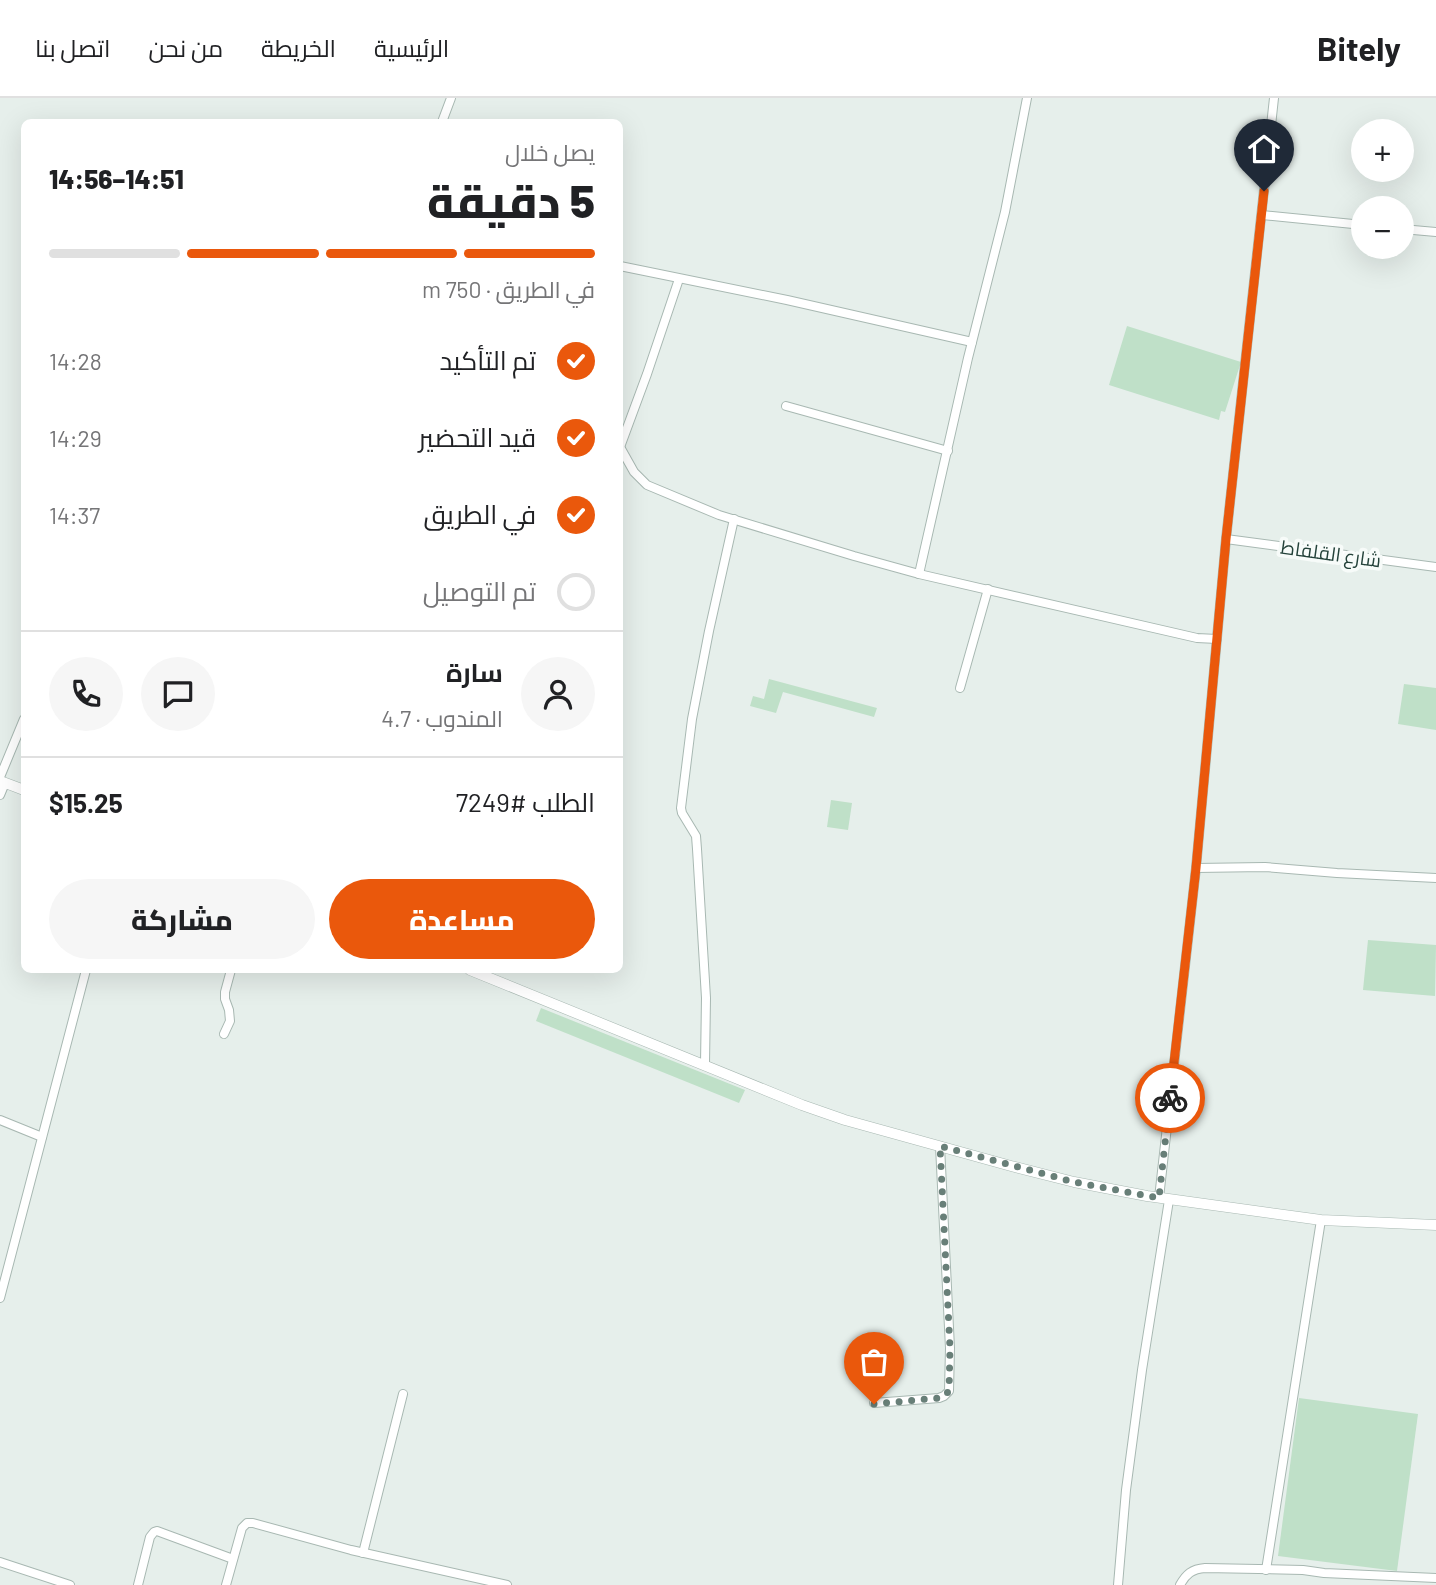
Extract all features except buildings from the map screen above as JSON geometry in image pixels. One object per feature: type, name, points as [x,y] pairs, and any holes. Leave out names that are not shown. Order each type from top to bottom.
[{"type":"street","points":[[443,119],[452,98]]},
{"type":"street","points":[[919,574],[1005,212],[1027,98]]},
{"type":"street","points":[[1118,1585],[1126,1490],[1164,1199],[1226,539],[1275,98]]},
{"type":"street","points":[[1262,215],[1351,224]]},
{"type":"street","points":[[1414,230],[1436,232]]},
{"type":"street","points":[[623,268],[787,300],[972,342]]},
{"type":"street","points":[[623,439],[680,279]]},
{"type":"street","points":[[786,406],[948,451]]},
{"type":"street","points":[[623,452],[638,477],[647,485],[719,515],[919,574],[1197,638],[1217,639]]},
{"type":"street","points":[[705,1064],[706,998],[696,836],[681,807],[692,719],[734,519]]},
{"type":"street","name":"شارع القلفاط","points":[[1226,539],[1436,567]]},
{"type":"street","points":[[960,688],[988,589]]},
{"type":"street","points":[[0,794],[2,780],[21,727]]},
{"type":"street","points":[[2,780],[21,789]]},
{"type":"street","points":[[1196,868],[1265,867],[1436,878]]},
{"type":"street","points":[[0,1298],[85,973]]},
{"type":"street","points":[[224,1034],[230,1021],[225,992],[230,973]]},
{"type":"street","points":[[478,973],[802,1105],[1074,1182],[1164,1199],[1321,1220],[1436,1225]]},
{"type":"street","points":[[0,1120],[42,1138]]},
{"type":"street","points":[[874,1404],[939,1398],[949,1391],[950,1348],[940,1146]]},
{"type":"street","points":[[1266,1570],[1321,1220]]},
{"type":"street","points":[[363,1553],[403,1394]]},
{"type":"street","points":[[226,1585],[240,1534],[247,1523],[363,1553],[507,1585]]},
{"type":"street","points":[[138,1585],[153,1532],[157,1531],[233,1559]]},
{"type":"street","points":[[0,1562],[70,1585]]},
{"type":"street","points":[[1180,1585],[1189,1573],[1196,1569],[1303,1570],[1436,1578]]},
{"type":"green space","points":[[1127,326],[1241,362],[1225,412],[1221,411],[1219,420],[1109,385]]},
{"type":"green space","points":[[769,679],[877,708],[874,717],[783,692],[776,713],[750,706],[753,696],[764,699]]},
{"type":"green space","points":[[1404,684],[1436,688],[1436,730],[1398,724]]},
{"type":"green space","points":[[831,800],[852,803],[848,830],[827,827]]},
{"type":"green space","points":[[1368,940],[1436,945],[1435,996],[1363,990]]},
{"type":"green space","points":[[541,1008],[745,1090],[739,1103],[536,1021]]},
{"type":"green space","points":[[1299,1398],[1418,1414],[1397,1571],[1278,1556]]},
{"type":"way so far","points":[[874,1404],[939,1398],[949,1391],[950,1348],[940,1146],[1074,1182],[1159,1198],[1170,1098]]},
{"type":"route","points":[[1170,1098],[1196,868],[1226,539],[1264,191]]}]
